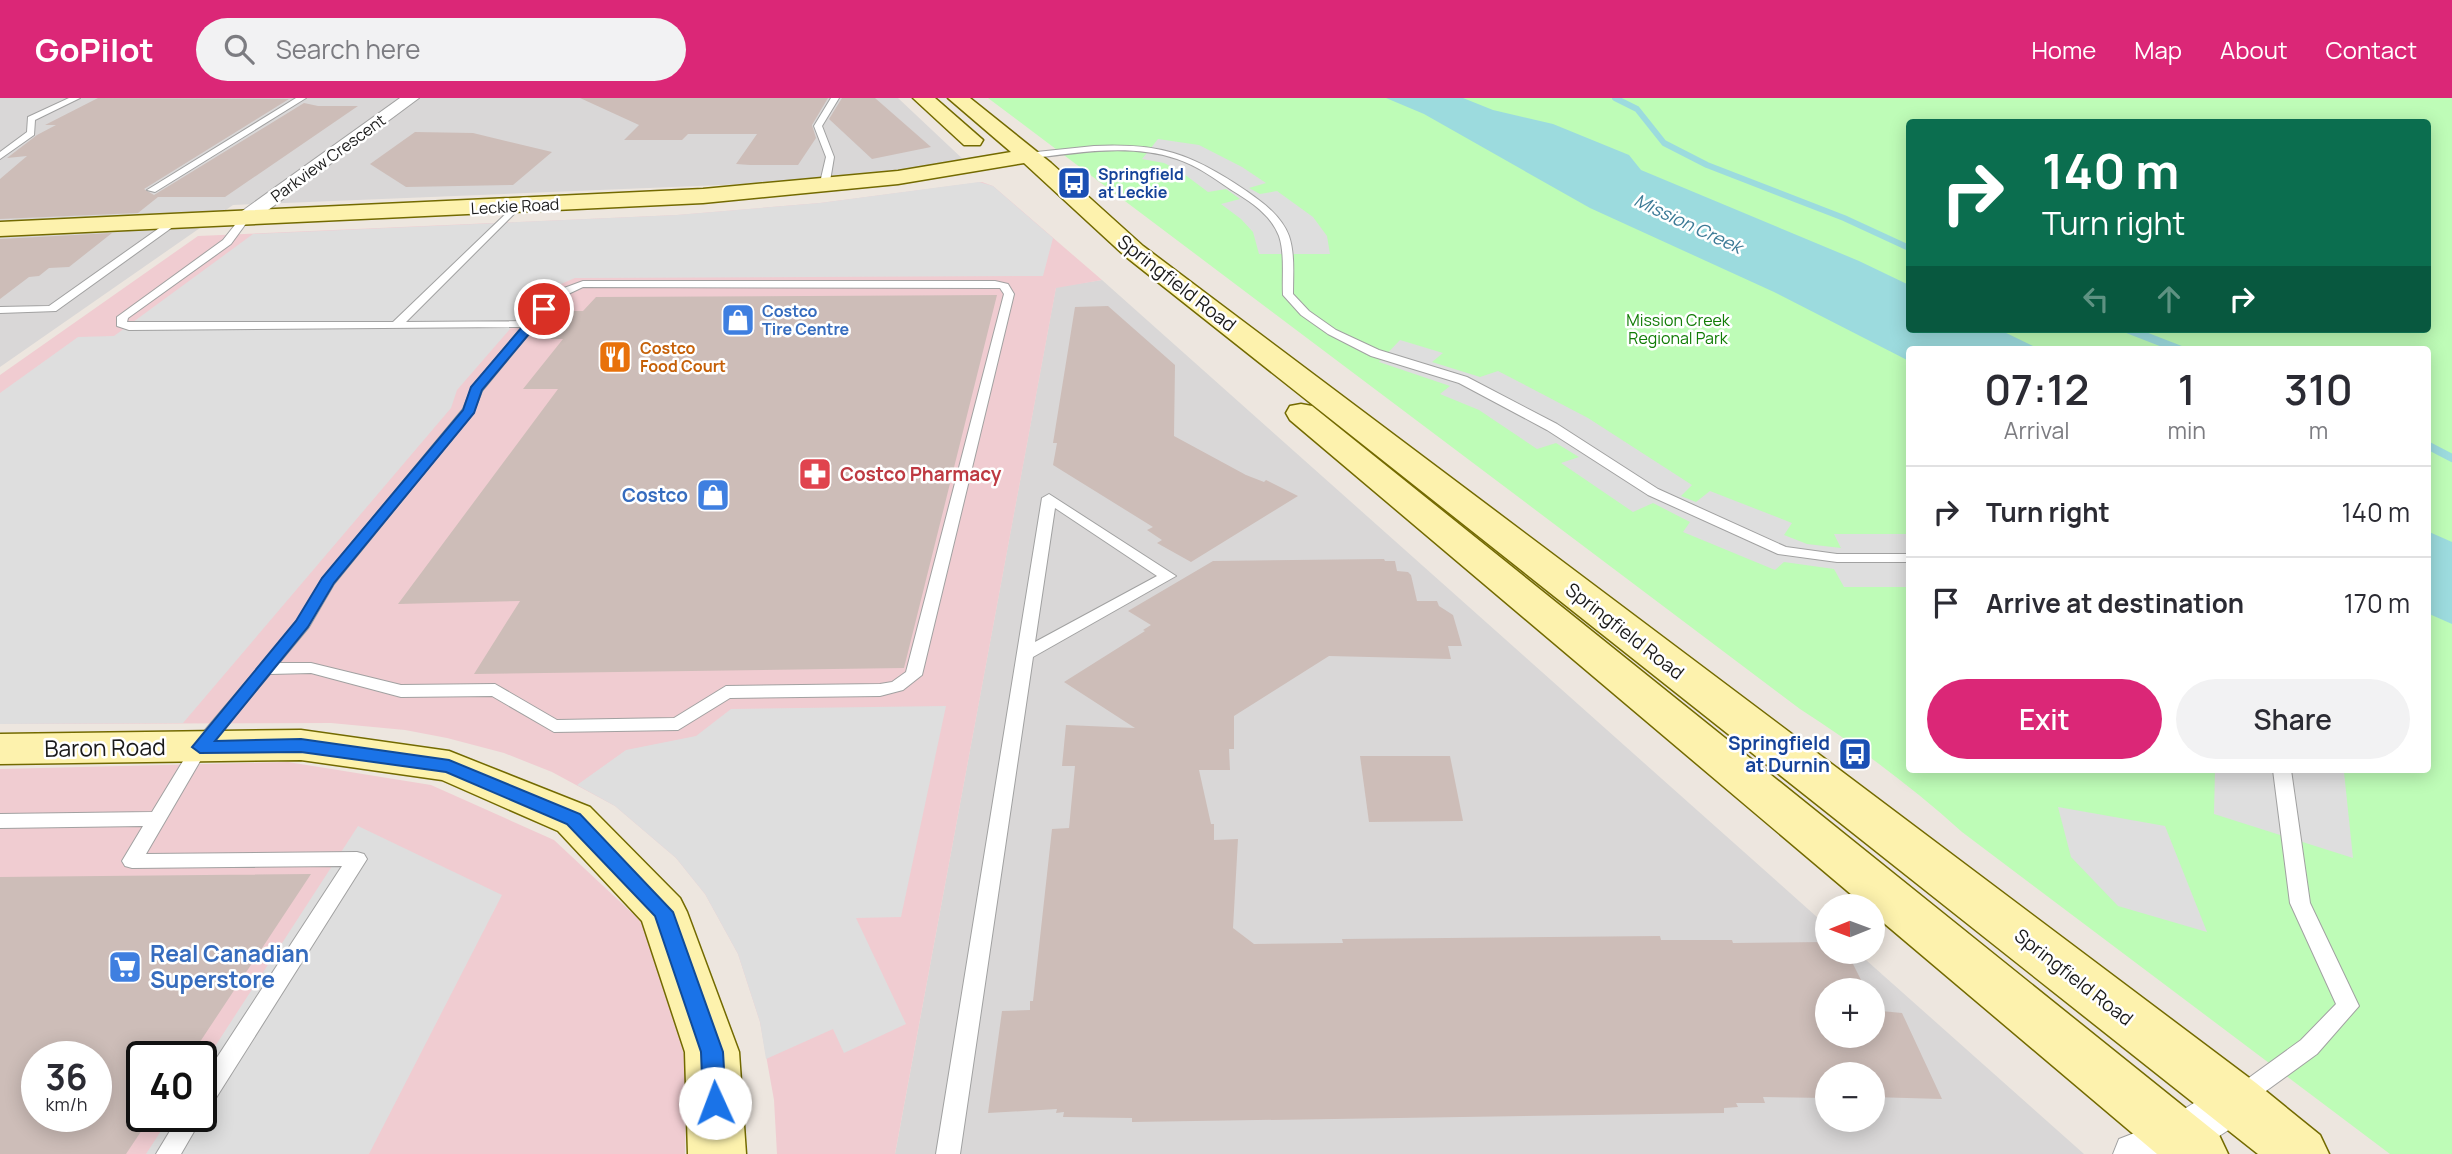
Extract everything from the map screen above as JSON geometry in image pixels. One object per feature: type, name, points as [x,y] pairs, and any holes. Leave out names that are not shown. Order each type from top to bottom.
[{"type":"main road","name":"Springfield Road","points":[[923,98],[1012,159],[1134,251],[2236,1101],[2300,1154]]},
{"type":"main road","name":"Springfield Road","points":[[958,98],[1012,159],[2189,1145]]},
{"type":"main road","name":"Leckie Road","points":[[0,229],[691,198],[824,187],[1012,159]]},
{"type":"main road","name":"Baron Road","points":[[0,749],[301,746],[449,766],[574,819],[663,912],[712,1052],[717,1154]]},
{"type":"street","name":"Parkview Crescent","points":[[245,218],[411,98]]},
{"type":"street","points":[[2136,1154],[2189,1145],[2236,1101]]},
{"type":"lane","points":[[0,156],[31,133],[31,120],[76,98]]},
{"type":"lane","points":[[152,190],[302,98]]},
{"type":"lane","points":[[824,187],[830,157],[818,126],[835,98]]},
{"type":"lane","points":[[1012,159],[1097,147],[1145,149],[1175,155],[1202,166],[1247,196],[1279,226],[1286,248],[1288,295],[1305,313],[1332,332],[1375,353],[1463,380],[1552,428],[1653,492],[1783,551],[1837,558],[1906,558]]},
{"type":"lane","points":[[396,325],[517,206]]},
{"type":"lane","points":[[245,218],[227,242],[123,317],[121,324],[129,327],[531,324]]},
{"type":"lane","points":[[0,310],[52,309],[176,221]]},
{"type":"lane","points":[[217,1077],[357,859],[132,862],[200,747],[266,668],[303,624],[327,582],[469,410],[476,390],[557,293],[569,286],[583,284],[677,283],[705,286],[995,284],[1004,286],[1009,294],[914,675],[897,686],[880,690],[726,692],[678,724],[554,726],[495,690],[401,691],[311,668],[266,668]]},
{"type":"lane","points":[[948,1154],[1049,498],[1168,576],[1026,654]]},
{"type":"lane","points":[[2236,1101],[2309,1047],[2348,1006],[2300,903],[2282,773]]},
{"type":"lane","points":[[0,821],[157,819]]},
{"type":"lane","points":[[168,1154],[182,1132]]},
{"type":"shaded area","points":[[0,98],[898,98],[967,163],[844,180],[233,205],[0,367]]},
{"type":"shaded area","points":[[1158,139],[1199,145],[1266,183],[1249,188],[1260,194],[1277,191],[1313,217],[1327,236],[1330,254],[1259,254],[1253,232],[1221,204],[1240,199],[1226,189],[1208,192],[1180,171],[1164,163],[1142,159]]},
{"type":"shaded area","points":[[979,182],[993,186],[1053,238],[1043,276],[575,278],[542,292],[457,390],[451,408],[183,723],[0,724],[0,393],[78,337],[114,336],[253,234],[677,215],[820,203]]},
{"type":"shaded area","points":[[982,182],[993,186],[1102,280],[1056,288],[895,1154],[777,1154],[774,1100],[760,1022],[738,954],[705,894],[676,858],[615,806],[552,772],[504,753],[447,738],[405,730],[331,723],[0,724],[0,375],[198,236],[677,215],[820,203]]},
{"type":"shaded area","points":[[1102,280],[1815,915],[1815,964],[1870,964],[2084,1154],[895,1154],[1056,287]]},
{"type":"shaded area","points":[[1400,340],[1443,353],[1432,362],[1480,377],[1498,371],[1588,418],[1692,485],[1681,496],[1696,502],[1710,491],[1792,523],[1784,535],[1807,544],[1841,548],[1834,534],[1906,534],[1906,587],[1844,587],[1834,569],[1784,562],[1775,570],[1683,532],[1690,522],[1653,503],[1633,512],[1561,463],[1579,457],[1556,443],[1537,449],[1479,410],[1440,394],[1450,386],[1379,362]]},
{"type":"shaded area","points":[[946,706],[901,917],[856,918],[906,1024],[844,1053],[833,1029],[766,1059],[760,1022],[738,954],[705,894],[676,858],[615,806],[577,785],[626,750],[696,736],[731,709]]},
{"type":"shaded area","points":[[288,762],[431,785],[554,840],[646,926],[687,1064],[685,1154],[0,1154],[0,769]]},
{"type":"shaded area","points":[[2215,773],[2344,773],[2353,858],[2214,814]]},
{"type":"shaded area","points":[[2058,807],[2165,826],[2207,932],[2118,906],[2071,857]]},
{"type":"shaded area","points":[[358,826],[502,895],[369,1154],[146,1154],[160,1132],[217,1132],[217,1043]]},
{"type":"green space","name":"Mission Creek Regional Park","points":[[988,98],[2452,98],[2452,1154],[2390,1154],[1962,832],[1842,737],[1800,709]]},
{"type":"water","name":"Mission Creek","points":[[1386,98],[1463,98],[1493,110],[1553,124],[1629,155],[1641,170],[1859,261],[1906,284],[1906,333],[2006,333],[2033,346],[1906,346],[1906,359],[1774,292],[1590,208],[1424,114]]},
{"type":"water","points":[[2431,533],[2452,542],[2452,624],[2431,615]]},
{"type":"building","points":[[98,98],[289,99],[144,189],[154,195],[304,103],[318,106],[358,106],[225,197],[158,197],[138,213],[0,219],[0,179],[27,156],[7,158],[37,135],[56,125],[45,125]]},
{"type":"building","points":[[580,98],[828,98],[812,125],[816,138],[798,165],[750,165],[736,164],[757,134],[688,134],[682,140],[624,140],[639,125]]},
{"type":"building","points":[[842,98],[875,98],[931,147],[872,159],[829,119]]},
{"type":"building","points":[[415,132],[473,133],[552,152],[513,185],[406,187],[370,164]]},
{"type":"building","points":[[112,233],[69,267],[49,268],[39,276],[29,277],[0,299],[0,239]]},
{"type":"building","name":"Costco","points":[[997,295],[904,668],[474,674],[520,601],[398,604],[558,389],[523,389],[563,339],[547,339],[569,311],[583,311],[596,297]]},
{"type":"building","points":[[1108,306],[1175,365],[1174,436],[1246,475],[1264,482],[1266,480],[1298,496],[1191,562],[1157,543],[1162,540],[1147,530],[1153,527],[1053,465],[1057,443],[1053,443],[1075,307]]},
{"type":"building","points":[[1213,561],[1395,561],[1397,571],[1411,575],[1417,601],[1437,601],[1439,606],[1453,615],[1462,646],[1448,646],[1451,659],[1329,656],[1234,716],[1234,749],[1229,749],[1230,770],[1199,770],[1211,824],[1214,824],[1214,840],[1238,839],[1233,928],[1254,944],[1343,943],[1342,939],[1660,936],[1661,940],[1732,940],[1733,943],[1815,942],[1815,964],[1853,964],[1860,978],[1815,978],[1815,1048],[1885,1048],[1885,1011],[1902,1013],[1942,1099],[1885,1097],[1885,1062],[1815,1062],[1815,1098],[1763,1097],[1765,1103],[1736,1103],[1738,1107],[1724,1108],[1724,1113],[1132,1122],[1132,1118],[1063,1117],[1064,1112],[1056,1113],[1057,1109],[988,1113],[1002,1011],[1030,1010],[1030,1001],[1033,1001],[1052,829],[1069,828],[1075,766],[1062,766],[1066,725],[1135,728],[1064,682],[1151,625],[1128,611]]},
{"type":"building","points":[[1360,756],[1450,756],[1463,821],[1369,822]]},
{"type":"building","name":"Real Canadian Superstore","points":[[311,874],[201,1041],[126,1041],[126,1132],[141,1132],[126,1154],[0,1154],[0,877]]},
{"type":"waterway","points":[[1615,98],[1637,109],[1664,143],[1707,165],[1844,218],[1906,247]]},
{"type":"waterway","points":[[2137,333],[2171,346]]},
{"type":"waterway","points":[[2431,447],[2452,458]]},
{"type":"place","name":"Springfield at Leckie","points":[[1074,183]]},
{"type":"place","name":"Costco Tire Centre","points":[[738,320]]},
{"type":"place","name":"Costco Food Court","points":[[615,357]]},
{"type":"place","name":"Costco Pharmacy","points":[[815,474]]},
{"type":"place","name":"Costco","points":[[713,495]]},
{"type":"place","name":"Springfield at Durnin","points":[[1855,754]]},
{"type":"place","name":"Real Canadian Superstore","points":[[125,967]]},
{"type":"route","points":[[544,309],[476,390],[469,410],[327,582],[303,624],[200,747],[301,746],[449,766],[574,819],[663,912],[712,1052],[715,1103]]}]
